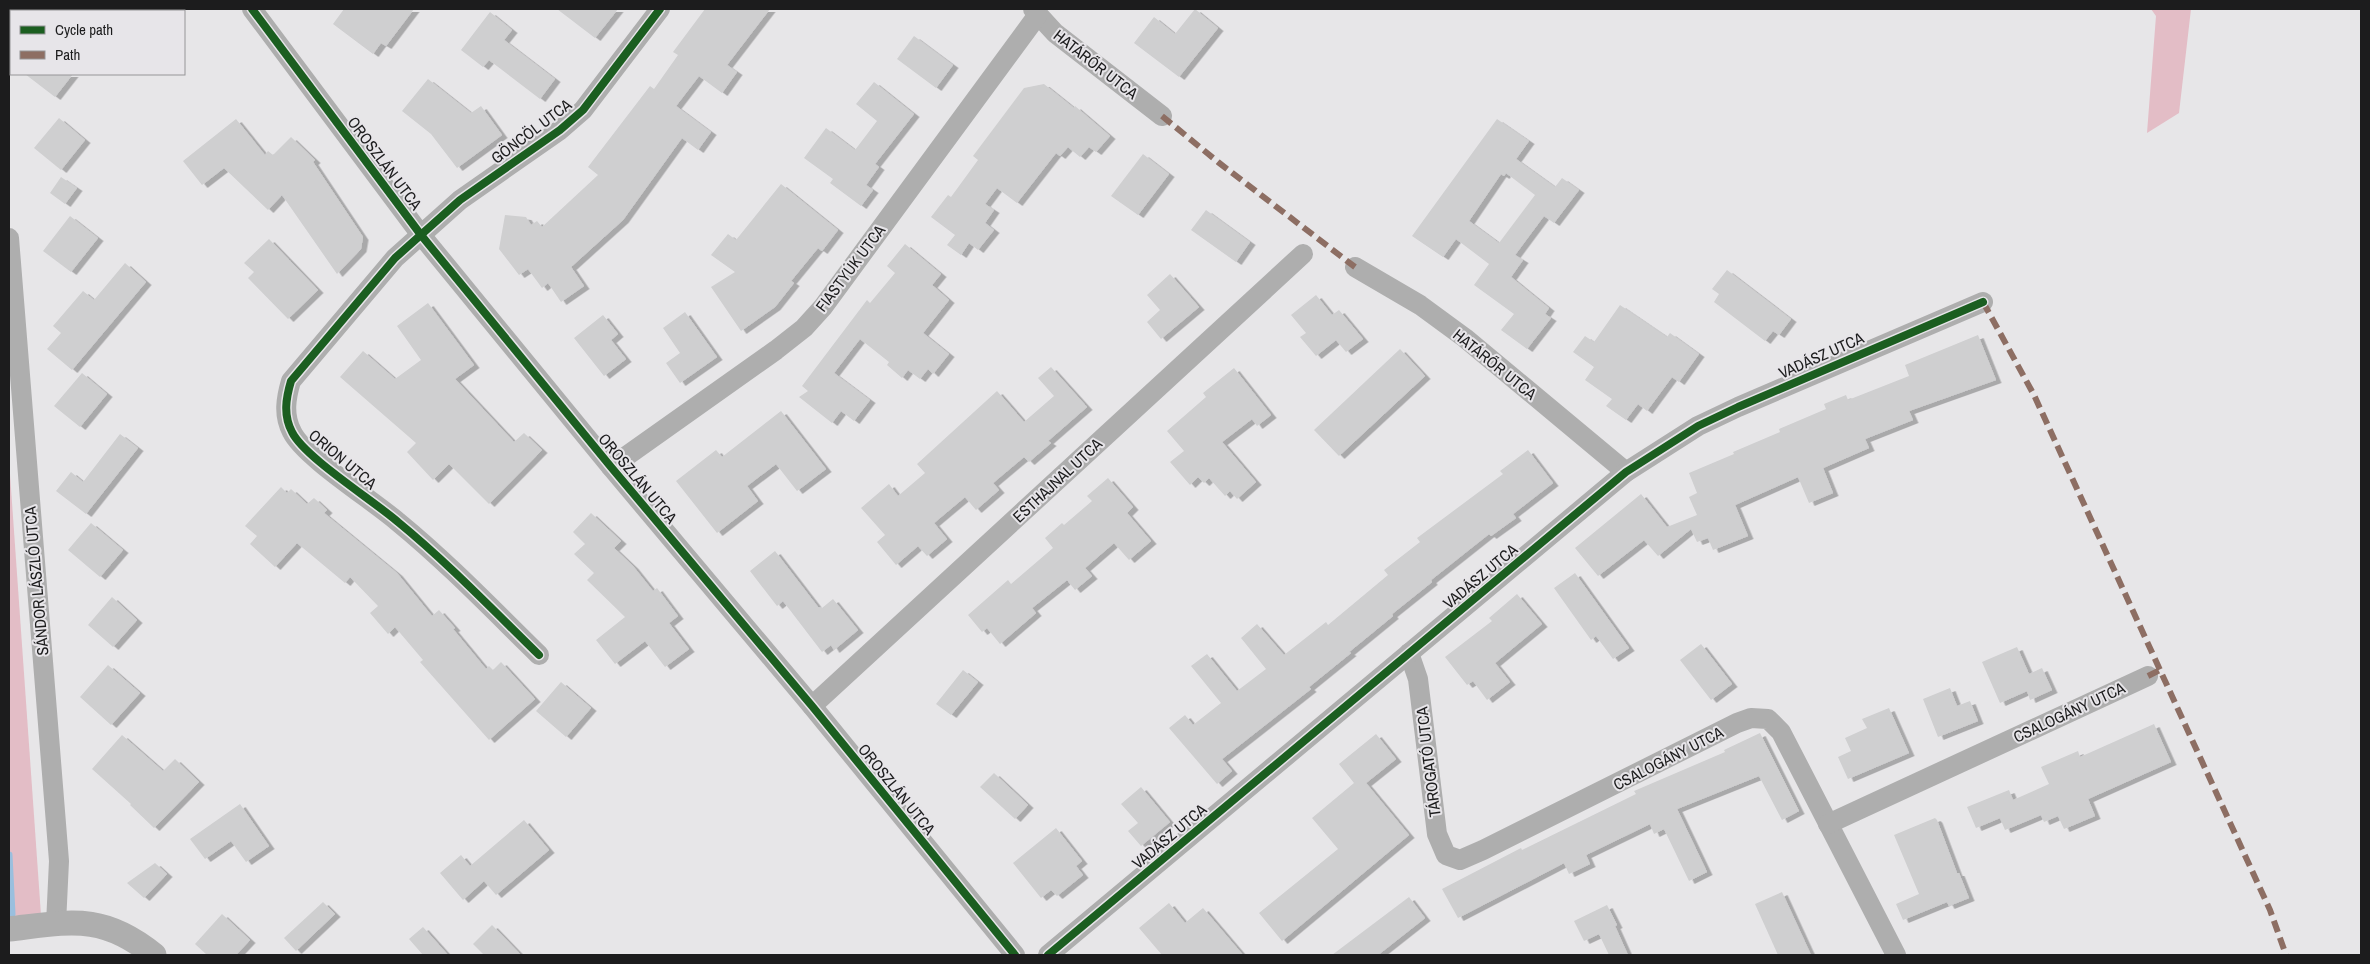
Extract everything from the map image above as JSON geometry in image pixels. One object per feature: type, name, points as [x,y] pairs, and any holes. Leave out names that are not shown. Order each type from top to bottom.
[{"type":"street","name":"GÖNCÖL UTCA","points":[[421,235],[460,200],[560,130],[583,110],[660,9]]},
{"type":"street","name":"OROSZLÁN UTCA","points":[[259,12],[421,235],[611,467],[812,706],[1015,955]]},
{"type":"street","name":"HATÁRŐR UTCA","points":[[1035,12],[1055,33],[1162,116]]},
{"type":"street","name":"FIASTYÚK UTCA","points":[[611,467],[804,328],[823,307],[1035,12]]},
{"type":"street","name":"ORION UTCA","points":[[421,235],[395,258],[290,380],[286,398],[286,418],[292,433],[305,449],[398,522],[434,553],[539,655]]},
{"type":"street","name":"SÁNDOR LÁSZLÓ UTCA","points":[[9,238],[59,861],[56,924]]},
{"type":"street","name":"ESTHAJNAL UTCA","points":[[812,706],[1303,254]]},
{"type":"street","name":"HATÁRŐR UTCA","points":[[1355,267],[1420,305],[1465,338],[1626,472]]},
{"type":"street","name":"VADÁSZ UTCA","points":[[1048,955],[1626,472],[1658,450],[1714,418],[1872,348],[1983,302]]},
{"type":"street","name":"TÁROGATÓ UTCA","points":[[1409,653],[1418,679],[1437,834],[1446,855],[1460,860]]},
{"type":"street","name":"CSALOGÁNY UTCA","points":[[1828,824],[2148,676]]},
{"type":"street","name":"CSALOGÁNY UTCA","points":[[1460,860],[1751,718],[1768,719],[1780,732],[1896,955]]},
{"type":"street","points":[[15,928],[84,923],[108,927],[131,938],[154,955]]},
{"type":"shaded area","points":[[2151,9],[2191,9],[2179,113],[2147,133],[2156,16]]},
{"type":"shaded area","points":[[9,460],[41,915],[9,916]]},
{"type":"building","points":[[344,9],[414,9],[386,46],[381,43],[373,54],[333,24]]},
{"type":"building","points":[[557,9],[618,9],[595,38]]},
{"type":"building","points":[[705,9],[770,9],[727,65],[737,72],[722,93],[699,76],[676,106],[711,132],[698,150],[682,138],[623,220],[571,267],[584,286],[561,302],[548,283],[542,288],[528,269],[519,275],[499,249],[505,215],[526,217],[531,225],[537,221],[542,227],[598,175],[588,167],[650,86],[654,89],[678,55],[673,52]]},
{"type":"building","points":[[1195,9],[1218,28],[1179,77],[1134,43],[1154,17],[1175,34]]},
{"type":"building","points":[[490,12],[512,30],[504,40],[555,79],[540,99],[489,60],[483,67],[461,50]]},
{"type":"building","points":[[914,36],[953,65],[936,88],[897,59]]},
{"type":"building","points":[[26,75],[72,75],[55,97]]},
{"type":"building","points":[[428,79],[471,113],[481,106],[502,135],[457,168],[431,134],[402,111]]},
{"type":"building","points":[[874,82],[914,114],[875,164],[879,167],[866,185],[873,190],[861,206],[830,183],[833,179],[804,158],[826,128],[855,150],[877,121],[856,104]]},
{"type":"building","points":[[1044,84],[1074,108],[1075,106],[1110,136],[1096,152],[1089,147],[1080,157],[1068,147],[1060,156],[1056,153],[1017,203],[997,188],[985,204],[994,210],[985,223],[994,230],[978,250],[969,243],[961,255],[947,245],[955,235],[931,217],[948,195],[951,197],[978,160],[973,156],[1024,88]]},
{"type":"building","points":[[59,118],[85,140],[61,170],[34,148]]},
{"type":"building","points":[[236,119],[265,155],[268,151],[273,155],[291,137],[315,160],[313,162],[363,237],[361,249],[337,274],[282,195],[268,210],[224,168],[202,185],[183,161]]},
{"type":"building","points":[[1497,119],[1529,141],[1516,159],[1555,187],[1562,178],[1579,190],[1554,223],[1544,216],[1515,255],[1523,260],[1511,277],[1549,308],[1545,314],[1551,318],[1527,349],[1501,330],[1514,314],[1474,285],[1489,264],[1456,239],[1443,257],[1412,236]],"holes":[[[1506,173],[1535,195],[1499,243],[1469,221],[1501,174],[1504,176]]]},
{"type":"building","points":[[1143,154],[1169,174],[1138,215],[1111,196]]},
{"type":"building","points":[[61,177],[77,188],[65,204],[50,193]]},
{"type":"building","points":[[781,184],[838,230],[822,251],[818,248],[791,281],[794,283],[775,307],[741,331],[711,287],[735,272],[711,255],[728,234],[736,240]]},
{"type":"building","points":[[1206,210],[1250,242],[1236,262],[1191,230]]},
{"type":"building","points":[[70,216],[98,238],[71,272],[43,251]]},
{"type":"building","points":[[269,239],[318,290],[288,319],[248,278],[254,272],[244,263]]},
{"type":"building","points":[[905,244],[941,274],[932,285],[949,300],[923,333],[949,354],[933,374],[928,369],[920,379],[908,370],[902,378],[887,365],[889,362],[860,339],[834,373],[870,400],[854,421],[841,411],[832,423],[799,397],[808,391],[802,386],[867,300],[870,303],[895,273],[887,266]]},
{"type":"building","points":[[125,263],[146,282],[72,370],[47,349],[61,333],[53,326],[83,291],[94,300]]},
{"type":"building","points":[[1727,270],[1791,319],[1779,335],[1773,331],[1765,341],[1714,302],[1719,294],[1712,289]]},
{"type":"building","points":[[1170,274],[1199,307],[1161,339],[1147,322],[1160,310],[1147,295]]},
{"type":"building","points":[[1316,295],[1332,315],[1339,310],[1363,339],[1346,352],[1336,340],[1316,356],[1300,337],[1306,333],[1291,315]]},
{"type":"building","points":[[428,303],[474,365],[455,379],[514,442],[524,433],[542,450],[489,504],[449,464],[433,480],[407,452],[416,443],[340,377],[363,351],[395,379],[421,360],[397,326]]},
{"type":"building","points":[[1620,305],[1667,337],[1670,333],[1699,354],[1679,382],[1672,377],[1647,411],[1638,404],[1626,420],[1606,406],[1612,399],[1585,380],[1594,367],[1573,352],[1585,336],[1594,342]]},
{"type":"building","points":[[685,312],[717,357],[680,383],[666,363],[680,353],[663,328]]},
{"type":"building","points":[[603,315],[618,334],[611,340],[626,359],[604,376],[574,338]]},
{"type":"building","points":[[1978,335],[1996,380],[1909,411],[1913,420],[1865,439],[1869,448],[1823,468],[1833,493],[1809,503],[1798,477],[1735,505],[1748,536],[1713,550],[1708,538],[1697,542],[1691,529],[1658,556],[1644,540],[1598,576],[1575,548],[1641,494],[1667,527],[1697,515],[1689,497],[1697,493],[1689,473],[1734,454],[1733,452],[1780,432],[1779,429],[1826,409],[1824,404],[1846,395],[1848,400],[1909,376],[1905,365]]},
{"type":"building","points":[[1400,349],[1425,376],[1339,456],[1314,430]]},
{"type":"building","points":[[1051,367],[1087,407],[1048,441],[1051,443],[1029,462],[1024,457],[993,483],[999,490],[976,510],[965,497],[934,523],[947,539],[927,556],[918,546],[896,565],[877,542],[885,535],[861,508],[889,484],[898,496],[925,473],[917,464],[997,391],[1024,422],[1054,396],[1038,378]]},
{"type":"building","points":[[1234,368],[1271,415],[1257,426],[1252,419],[1222,442],[1256,482],[1237,499],[1230,491],[1225,496],[1209,478],[1204,483],[1198,477],[1190,485],[1170,462],[1184,451],[1167,431],[1206,397],[1203,393]]},
{"type":"building","points":[[82,373],[107,394],[80,427],[54,406]]},
{"type":"building","points":[[781,411],[826,469],[797,491],[776,464],[747,486],[758,501],[717,533],[676,481],[716,450],[722,457]]},
{"type":"building","points":[[120,434],[138,448],[86,514],[56,491],[71,472],[83,482]]},
{"type":"building","points":[[1528,450],[1553,483],[1513,514],[1516,518],[1491,536],[1489,534],[1431,580],[1432,582],[1392,614],[1393,616],[1349,652],[1351,653],[1309,687],[1311,689],[1222,759],[1232,771],[1217,784],[1169,728],[1185,715],[1193,725],[1221,703],[1191,666],[1207,654],[1237,691],[1266,669],[1241,638],[1257,624],[1284,655],[1326,622],[1328,625],[1388,575],[1384,570],[1420,542],[1417,538],[1503,474],[1500,471]]},
{"type":"building","points":[[1108,478],[1133,507],[1127,513],[1151,541],[1129,560],[1114,543],[1085,568],[1092,576],[1075,590],[1067,580],[1032,608],[1036,613],[1000,644],[987,628],[982,632],[968,615],[1008,580],[1011,584],[1053,548],[1045,538],[1062,523],[1064,525],[1092,501],[1087,496]]},
{"type":"building","points":[[281,487],[287,493],[291,489],[307,504],[314,498],[327,510],[324,513],[397,573],[432,616],[439,610],[486,669],[489,666],[493,670],[501,662],[535,699],[489,740],[420,662],[423,660],[395,627],[388,634],[370,613],[378,606],[350,577],[345,583],[297,543],[275,567],[250,544],[257,536],[245,526]]},
{"type":"building","points":[[591,513],[621,541],[614,548],[633,566],[653,591],[657,588],[678,616],[669,623],[689,649],[665,667],[645,641],[615,664],[596,640],[625,617],[587,580],[594,573],[574,554],[585,544],[573,532]]},
{"type":"building","points":[[91,523],[123,550],[100,577],[68,550]]},
{"type":"building","points":[[775,551],[818,607],[822,608],[833,599],[858,630],[834,650],[831,645],[822,652],[783,601],[777,606],[750,571]]},
{"type":"building","points":[[1575,573],[1629,648],[1613,659],[1596,636],[1591,640],[1554,588]]},
{"type":"building","points":[[1517,594],[1542,624],[1495,663],[1510,682],[1487,700],[1473,681],[1467,685],[1445,657],[1492,621],[1489,618]]},
{"type":"building","points":[[112,597],[137,620],[113,647],[88,625]]},
{"type":"building","points":[[1701,644],[1732,684],[1711,700],[1680,660]]},
{"type":"building","points":[[2017,647],[2029,674],[2042,668],[2052,690],[2030,700],[2027,691],[2000,703],[1982,662]]},
{"type":"building","points":[[108,665],[140,693],[111,725],[80,697]]},
{"type":"building","points":[[963,670],[978,682],[951,715],[936,704]]},
{"type":"building","points":[[561,682],[591,708],[566,737],[536,711]]},
{"type":"building","points":[[1950,688],[1957,706],[1970,701],[1978,721],[1938,737],[1923,699]]},
{"type":"building","points":[[1889,708],[1909,753],[1848,779],[1838,757],[1851,751],[1845,738],[1867,728],[1862,719]]},
{"type":"building","points":[[2154,724],[2171,762],[2088,799],[2095,816],[2064,829],[2058,816],[2044,822],[2041,815],[2005,830],[2000,818],[1976,828],[1967,807],[2009,790],[2013,800],[2049,784],[2041,767],[2078,751],[2080,757]]},
{"type":"building","points":[[1760,733],[1799,811],[1782,820],[1759,776],[1677,809],[1707,872],[1689,881],[1664,829],[1654,834],[1650,824],[1586,855],[1590,864],[1569,874],[1564,863],[1458,918],[1442,889],[1521,848],[1522,850],[1636,794],[1634,791],[1725,752],[1724,750]]},
{"type":"building","points":[[1376,734],[1396,759],[1366,783],[1409,835],[1282,941],[1259,913],[1338,849],[1312,818],[1354,783],[1339,764]]},
{"type":"building","points":[[122,735],[163,771],[175,759],[199,782],[154,828],[131,804],[92,769]]},
{"type":"building","points":[[994,773],[1028,805],[1015,819],[980,787]]},
{"type":"building","points":[[1141,787],[1170,822],[1141,846],[1128,831],[1138,823],[1121,804]]},
{"type":"building","points":[[240,804],[269,846],[246,862],[231,841],[205,859],[190,839]]},
{"type":"building","points":[[1935,818],[1969,898],[1949,906],[1947,902],[1903,920],[1896,904],[1919,894],[1894,835]]},
{"type":"building","points":[[524,820],[549,850],[496,895],[484,881],[463,900],[440,873],[461,855],[470,866]]},
{"type":"building","points":[[1056,828],[1082,861],[1076,866],[1083,875],[1057,896],[1051,890],[1041,898],[1013,863]]},
{"type":"building","points":[[155,863],[167,874],[144,898],[127,883]]},
{"type":"building","points":[[1782,892],[1811,955],[1778,955],[1755,904]]},
{"type":"building","points":[[1409,897],[1425,918],[1378,955],[1332,955]]},
{"type":"building","points":[[323,902],[335,914],[296,951],[284,938]]},
{"type":"building","points":[[1169,903],[1185,923],[1203,908],[1243,955],[1162,955],[1139,928]]},
{"type":"building","points":[[1607,905],[1628,955],[1609,955],[1599,934],[1584,941],[1574,921]]},
{"type":"building","points":[[222,914],[250,940],[236,955],[207,955],[195,944]]},
{"type":"building","points":[[492,925],[521,955],[484,955],[473,944]]},
{"type":"building","points":[[423,927],[448,955],[423,955],[409,939]]},
{"type":"waterway","points":[[9,855],[12,914],[10,924]]},
{"type":"marked path","points":[[1162,116],[1218,162],[1355,267]]},
{"type":"marked path","points":[[1983,302],[2034,395],[2270,910],[2286,955]]},
{"type":"marked path","points":[[2148,676],[2160,670]]},
{"type":"cycle path","points":[[252,9],[421,235],[611,467],[812,706],[1015,955]]},
{"type":"cycle path","points":[[539,655],[417,538],[310,454],[299,442],[289,426],[286,413],[288,394],[291,381],[395,258],[460,200],[560,130],[583,110],[660,9]]},
{"type":"cycle path","points":[[1048,955],[1626,472],[1698,426],[1983,302]]}]
